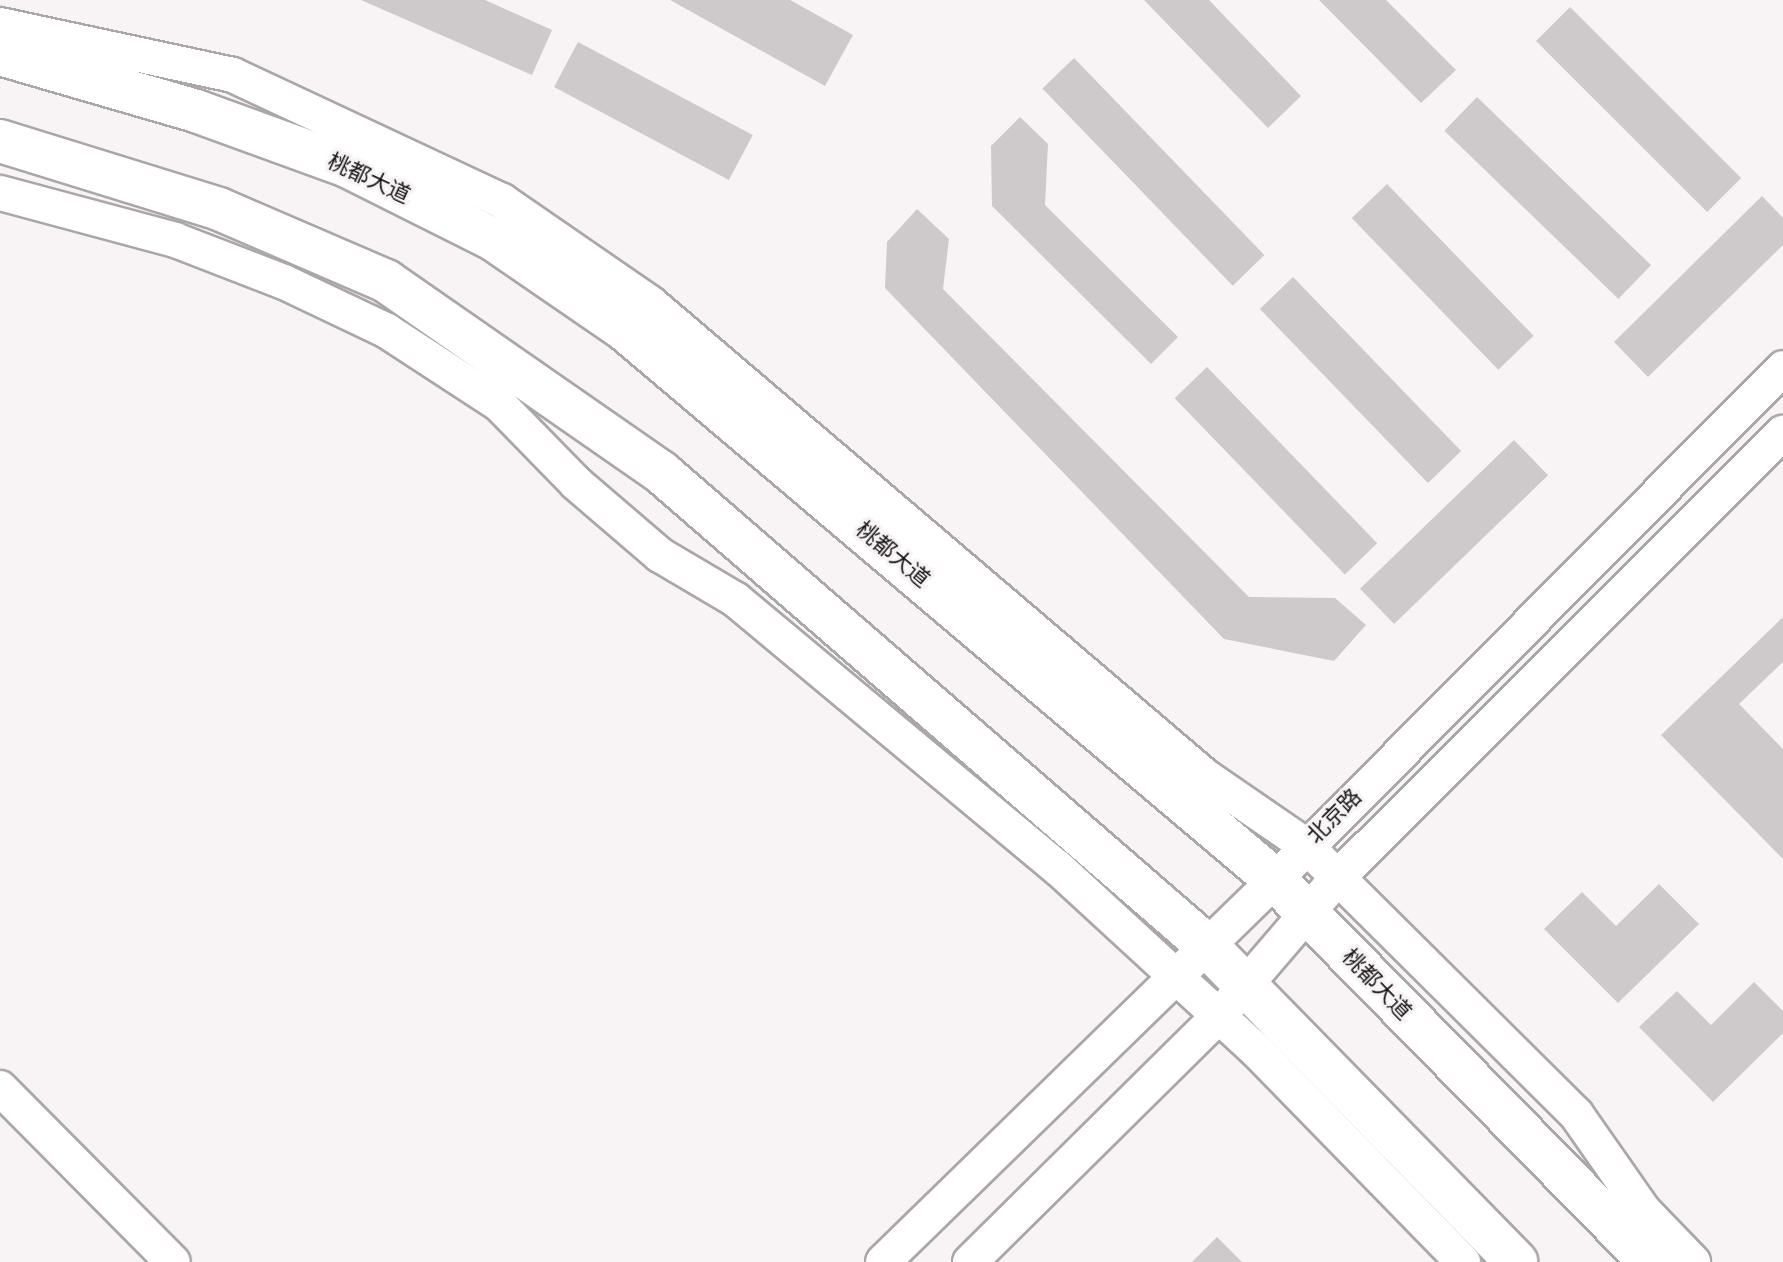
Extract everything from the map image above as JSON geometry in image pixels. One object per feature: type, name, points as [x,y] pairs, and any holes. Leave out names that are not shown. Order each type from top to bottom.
[{"type":"main road","name":"桃都大道","points":[[0,54],[196,111],[347,166],[493,239],[624,329],[1275,880],[1650,1262]]},
{"type":"main road","points":[[0,141],[219,209],[386,281],[662,473],[1205,944],[1248,984],[1516,1262]]},
{"type":"street","points":[[0,25],[233,75],[502,201],[650,303],[1206,777],[1305,845],[1576,1114],[1644,1211],[1693,1262]]},
{"type":"street","points":[[0,193],[175,240],[284,282],[387,331],[499,404],[576,483],[660,555],[736,600],[1046,857],[1219,1016],[1463,1262]]},
{"type":"street","name":"北京路","points":[[883,1262],[1174,974],[1275,880],[1305,845],[1783,368]]},
{"type":"street","name":"北京路","points":[[970,1262],[1219,1016],[1309,915],[1338,877],[1783,433]]},
{"type":"street","points":[[0,1088],[173,1262]]},
{"type":"building","points":[[361,0],[485,0],[552,30],[532,75]]},
{"type":"building","points":[[670,0],[790,0],[853,35],[825,86]]},
{"type":"building","points":[[1144,0],[1209,0],[1301,96],[1268,128]]},
{"type":"building","points":[[1319,0],[1386,0],[1456,70],[1421,103]]},
{"type":"building","points":[[1570,7],[1741,178],[1707,212],[1536,41]]},
{"type":"building","points":[[578,42],[753,135],[729,180],[554,87]]},
{"type":"building","points":[[1074,58],[1264,255],[1233,286],[1042,89]]},
{"type":"building","points":[[1477,97],[1651,265],[1618,299],[1444,131]]},
{"type":"building","points":[[1020,117],[1048,144],[1045,205],[1178,337],[1151,364],[992,206],[991,146]]},
{"type":"building","points":[[1387,184],[1534,336],[1498,370],[1352,218]]},
{"type":"building","points":[[1762,196],[1783,218],[1783,245],[1648,377],[1614,342]]},
{"type":"building","points":[[917,209],[949,239],[943,289],[1249,597],[1335,598],[1366,625],[1334,661],[1224,639],[885,288],[887,242]]},
{"type":"building","points":[[1293,277],[1461,451],[1428,483],[1260,309]]},
{"type":"building","points":[[1207,367],[1377,543],[1345,574],[1175,398]]},
{"type":"building","points":[[1514,440],[1548,475],[1394,624],[1360,589]]},
{"type":"building","points":[[1783,617],[1783,662],[1739,704],[1783,749],[1783,859],[1661,735]]},
{"type":"building","points":[[1659,884],[1699,924],[1618,1003],[1544,929],[1582,892],[1616,926]]},
{"type":"building","points":[[1754,982],[1783,1011],[1783,1033],[1713,1102],[1639,1027],[1677,991],[1711,1025]]},
{"type":"building","points":[[1217,1237],[1242,1262],[1192,1262]]}]
